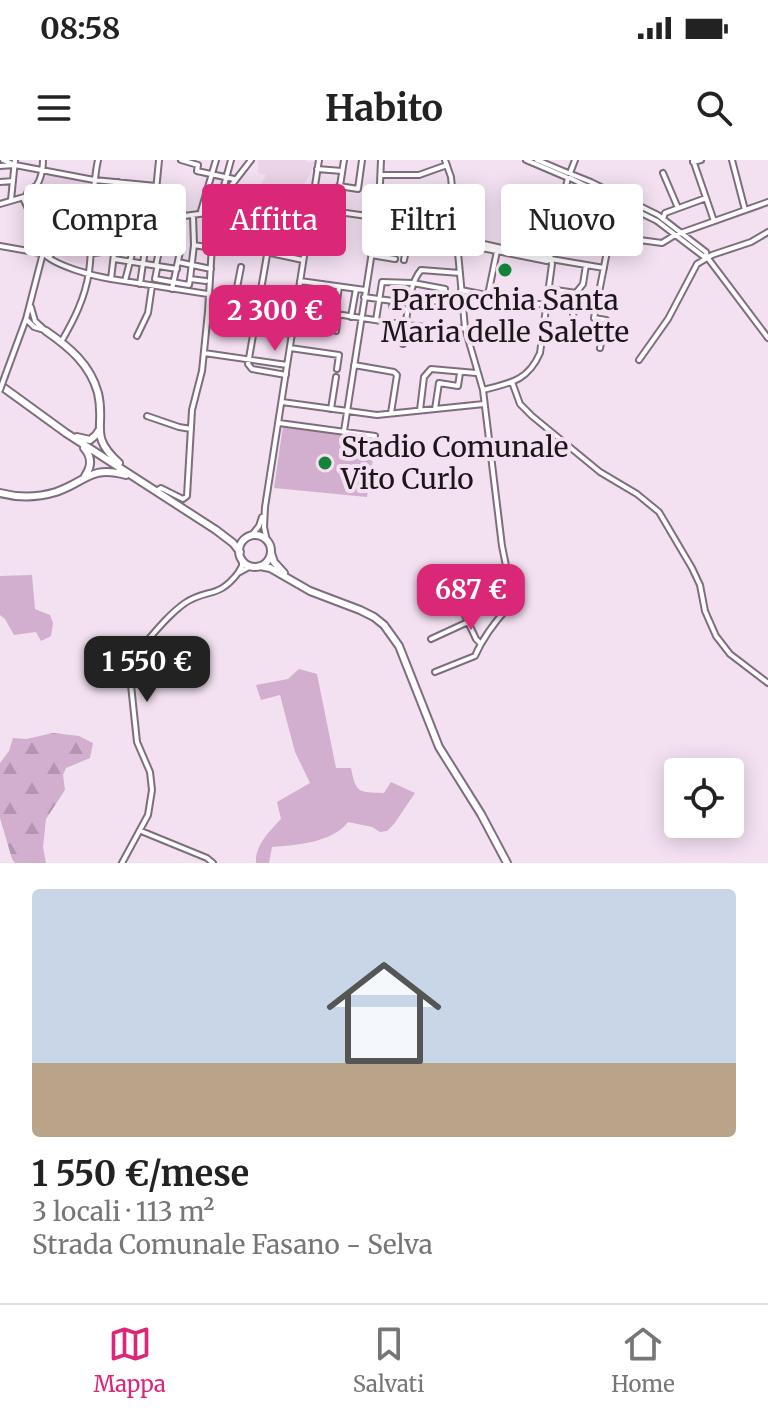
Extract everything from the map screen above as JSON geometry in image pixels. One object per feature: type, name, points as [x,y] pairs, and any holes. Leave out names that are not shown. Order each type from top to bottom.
[{"type":"main road","points":[[46,331],[75,353],[91,376],[98,393],[103,446],[134,477]]},
{"type":"main road","points":[[0,388],[216,530],[233,543],[251,566],[270,568],[310,591],[374,617],[399,646],[439,747],[507,863]]},
{"type":"main road","points":[[66,433],[90,440],[100,429]]},
{"type":"main road","points":[[76,439],[91,460],[85,476]]},
{"type":"main road","points":[[0,493],[37,497],[104,471],[134,477]]},
{"type":"main road","points":[[216,530],[235,538],[261,536],[270,546],[276,565],[296,583]]},
{"type":"main road","points":[[241,555],[242,542],[249,536]]},
{"type":"main road","points":[[260,566],[271,553]]},
{"type":"street","points":[[37,184],[43,160]]},
{"type":"street","points":[[94,184],[98,160]]},
{"type":"street","points":[[156,184],[159,160]]},
{"type":"street","points":[[183,160],[199,163],[197,171],[235,179]]},
{"type":"street","points":[[186,216],[201,213],[216,160]]},
{"type":"street","points":[[224,184],[231,160]]},
{"type":"street","points":[[231,184],[251,160]]},
{"type":"street","points":[[315,184],[319,160]]},
{"type":"street","points":[[339,184],[344,160]]},
{"type":"street","points":[[346,187],[358,189],[362,160]]},
{"type":"street","points":[[380,184],[381,160]]},
{"type":"street","points":[[526,160],[591,182],[663,219],[706,252],[768,338]]},
{"type":"street","points":[[537,160],[655,220],[707,257]]},
{"type":"street","points":[[483,390],[512,382],[535,366],[543,336],[550,255],[575,160]]},
{"type":"street","points":[[701,160],[693,161],[714,221]]},
{"type":"street","points":[[732,160],[745,210]]},
{"type":"street","points":[[1,162],[15,162],[94,180],[137,184]]},
{"type":"street","points":[[11,200],[15,162]]},
{"type":"street","points":[[381,175],[419,175],[446,162],[452,184]]},
{"type":"street","points":[[317,169],[342,171]]},
{"type":"street","points":[[663,173],[678,208]]},
{"type":"street","points":[[0,182],[13,181]]},
{"type":"street","points":[[0,204],[24,197]]},
{"type":"street","points":[[663,219],[665,213],[706,198]]},
{"type":"street","points":[[600,348],[606,320],[594,318],[610,236],[662,243],[675,235],[768,202]]},
{"type":"street","points":[[158,256],[155,279],[189,285],[194,245],[193,215]]},
{"type":"street","points":[[639,360],[668,319],[697,264],[768,232]]},
{"type":"street","points":[[194,245],[202,246]]},
{"type":"street","points":[[0,246],[24,250]]},
{"type":"street","points":[[485,246],[604,268]]},
{"type":"street","points":[[488,295],[497,249]]},
{"type":"street","points":[[0,388],[26,319],[42,256]]},
{"type":"street","points":[[47,256],[89,275],[140,284],[407,325],[465,328]]},
{"type":"street","points":[[61,342],[81,304],[89,275],[90,256]]},
{"type":"street","points":[[111,279],[114,256]]},
{"type":"street","points":[[125,281],[130,256]]},
{"type":"street","points":[[140,284],[144,256]]},
{"type":"street","points":[[172,289],[179,256]]},
{"type":"street","points":[[156,491],[161,488],[180,499],[186,498],[192,410],[204,353],[212,256]]},
{"type":"street","points":[[266,256],[248,366],[286,375]]},
{"type":"street","points":[[282,256],[303,260]]},
{"type":"street","points":[[267,541],[265,507],[304,256]]},
{"type":"street","points":[[344,431],[371,256]]},
{"type":"street","points":[[377,256],[395,259]]},
{"type":"street","points":[[404,260],[405,256]]},
{"type":"street","points":[[435,672],[475,656],[493,623],[514,604],[502,546],[483,390],[465,328],[458,256]]},
{"type":"street","points":[[40,264],[50,258]]},
{"type":"street","points":[[114,259],[177,269]]},
{"type":"street","points":[[178,262],[212,269]]},
{"type":"street","points":[[543,336],[570,339],[576,293],[583,284],[586,265]]},
{"type":"street","points":[[232,313],[241,267]]},
{"type":"street","points":[[403,344],[407,307],[417,274],[421,270],[460,273]]},
{"type":"street","points":[[190,279],[206,281]]},
{"type":"street","points":[[300,281],[365,290]]},
{"type":"street","points":[[364,297],[379,299],[393,301],[392,307],[407,307],[430,301],[444,302],[445,289],[413,283],[382,282],[379,299],[376,320]]},
{"type":"street","points":[[318,328],[323,284]]},
{"type":"street","points":[[137,336],[148,313],[152,286]]},
{"type":"street","points":[[336,331],[339,287]]},
{"type":"street","points":[[351,317],[356,289]]},
{"type":"street","points":[[549,289],[576,293]]},
{"type":"street","points":[[461,290],[546,306]]},
{"type":"street","points":[[30,305],[35,324]]},
{"type":"street","points":[[208,312],[255,320]]},
{"type":"street","points":[[26,319],[46,331]]},
{"type":"street","points":[[19,337],[35,324]]},
{"type":"street","points":[[254,329],[292,334]]},
{"type":"street","points":[[290,348],[339,355],[337,369]]},
{"type":"street","points":[[204,353],[287,365]]},
{"type":"street","points":[[354,365],[397,375],[391,413]]},
{"type":"street","points":[[420,410],[422,386],[431,369],[477,373]]},
{"type":"street","points":[[435,409],[439,383],[458,386],[460,373]]},
{"type":"street","points":[[331,409],[336,377]]},
{"type":"street","points":[[512,382],[520,404],[532,416],[600,472],[637,494],[659,512],[700,585],[705,611],[716,636],[730,654],[768,683]]},
{"type":"street","points":[[282,402],[377,415],[484,404]]},
{"type":"street","points":[[147,416],[191,429]]},
{"type":"street","points":[[279,423],[375,436]]},
{"type":"street","points":[[249,536],[259,526],[265,507]]},
{"type":"street","points":[[122,863],[148,815],[152,790],[150,772],[137,742],[129,666],[132,658],[178,608],[195,597],[218,592],[231,583],[242,566],[241,555]]},
{"type":"street","points":[[238,573],[251,566]]},
{"type":"street","points":[[455,594],[480,643]]},
{"type":"street","points":[[431,639],[468,622]]},
{"type":"street","points":[[141,831],[213,863]]},
{"type":"shaded area","points":[[258,160],[315,162],[304,184],[261,184],[266,175],[258,173]]},
{"type":"shaded area","points":[[46,176],[87,182],[87,184],[41,184]]},
{"type":"shaded area","points":[[60,256],[87,256],[84,265]]},
{"type":"green space","name":"Stadio Comunale Vito Curlo","points":[[283,426],[376,439],[367,497],[274,488]]},
{"type":"green space","points":[[32,575],[35,609],[50,615],[53,623],[51,636],[41,641],[36,632],[14,635],[0,615],[0,576]]},
{"type":"green space","points":[[299,669],[317,674],[336,768],[351,768],[357,787],[364,792],[384,793],[391,782],[415,793],[387,831],[380,832],[348,822],[323,839],[272,847],[269,863],[256,863],[260,845],[281,819],[277,802],[310,783],[295,752],[280,695],[261,700],[256,685],[288,679]]},
{"type":"green space","points":[[53,733],[79,736],[93,743],[90,758],[66,768],[63,775],[65,790],[46,819],[43,847],[46,863],[15,863],[0,818],[0,763],[9,751],[13,738],[26,739]]},
{"type":"place","name":"Parrocchia Santa Maria delle Salette","points":[[505,270]]},
{"type":"place","name":"Stadio Comunale Vito Curlo","points":[[325,463]]}]
